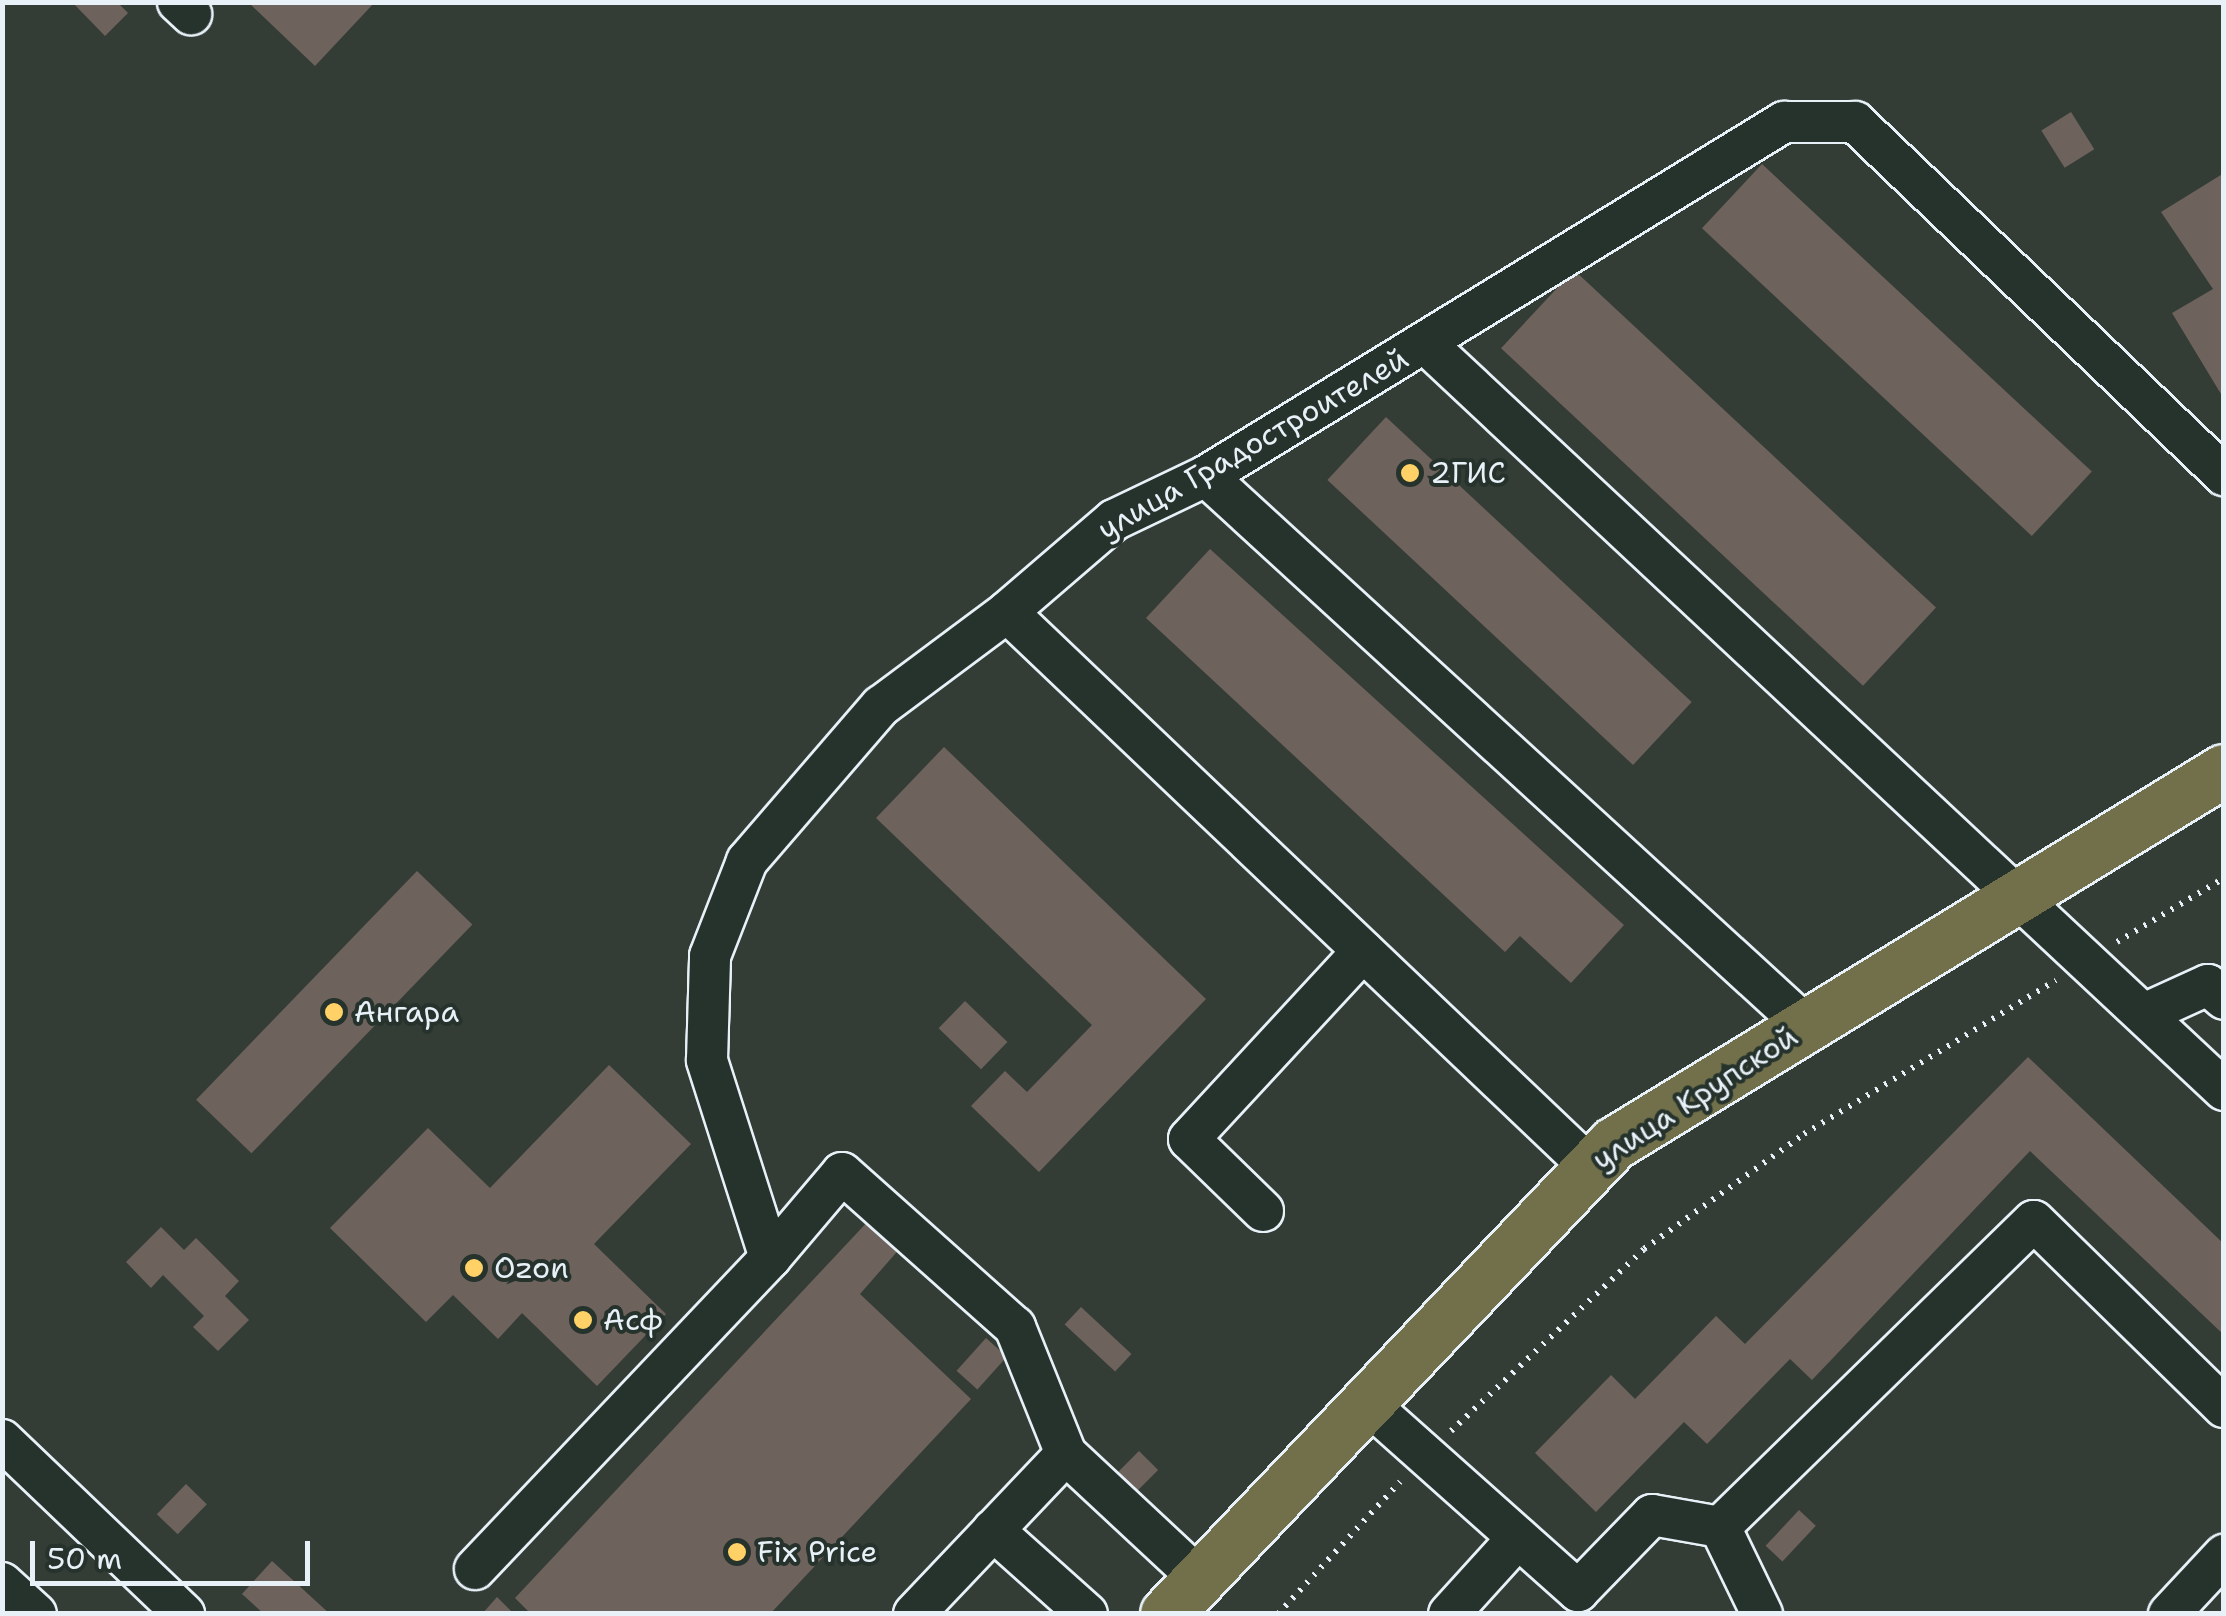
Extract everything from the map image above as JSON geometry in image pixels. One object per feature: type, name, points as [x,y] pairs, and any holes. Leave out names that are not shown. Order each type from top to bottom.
[{"type":"main road","name":"улица Крупской","points":[[1183,1596],[1588,1166],[1806,1026],[2224,770]]},
{"type":"street","name":"улица Градостроителей","points":[[770,1258],[707,1060],[710,956],[747,861],[881,706],[1007,612],[1114,520],[1206,476],[1784,122],[1855,122],[2224,476]]},
{"type":"street","points":[[1425,343],[2224,1090]]},
{"type":"street","points":[[1206,476],[1806,1026]]},
{"type":"street","points":[[1007,612],[1588,1166]]},
{"type":"street","points":[[1263,1211],[1189,1139],[1363,951]]},
{"type":"street","points":[[2144,1014],[2208,985],[2224,999]]},
{"type":"street","points":[[475,1568],[770,1258],[842,1173],[1016,1328],[1066,1454],[1183,1596]]},
{"type":"street","points":[[1720,1527],[2034,1221],[2224,1408]]},
{"type":"street","points":[[1366,1403],[1578,1592],[1652,1514],[1720,1527]]},
{"type":"street","points":[[2,1440],[184,1614]]},
{"type":"street","points":[[914,1614],[1066,1454]]},
{"type":"street","points":[[1720,1527],[1762,1614]]},
{"type":"street","points":[[993,1530],[1087,1614]]},
{"type":"street","points":[[1449,1614],[1518,1538]]},
{"type":"street","points":[[2169,1614],[2224,1555]]},
{"type":"street","points":[[2,1583],[36,1614]]},
{"type":"path","points":[[1278,1614],[1425,1455],[1644,1249],[1804,1134],[2224,878]]},
{"type":"building","points":[[72,2],[117,2],[128,13],[105,36]]},
{"type":"building","points":[[248,2],[375,2],[315,66]]},
{"type":"building","points":[[2071,112],[2094,149],[2065,168],[2041,131]]},
{"type":"building","points":[[1762,164],[2092,472],[2032,536],[1702,228]]},
{"type":"building","points":[[2224,173],[2224,399],[2172,313],[2213,289],[2161,212]]},
{"type":"building","points":[[1574,270],[1936,608],[1863,686],[1501,348]]},
{"type":"building","points":[[1386,417],[1692,702],[1633,765],[1327,480]]},
{"type":"building","points":[[1210,549],[1624,925],[1571,983],[1520,936],[1505,952],[1146,618]]},
{"type":"building","points":[[944,747],[1206,999],[1039,1172],[971,1106],[1005,1071],[1027,1092],[1092,1025],[876,818]]},
{"type":"building","name":"Ангара","points":[[417,871],[472,924],[251,1153],[196,1100]]},
{"type":"building","points":[[965,1001],[1007,1042],[981,1069],[939,1028]]},
{"type":"building","points":[[2028,1057],[2224,1244],[2224,1335],[2030,1151],[1812,1380],[1790,1359],[1707,1444],[1684,1422],[1596,1512],[1535,1453],[1611,1375],[1635,1399],[1716,1316],[1745,1344]]},
{"type":"building","points":[[609,1065],[691,1144],[594,1244],[666,1314],[597,1386],[522,1313],[498,1339],[453,1295],[426,1322],[330,1228],[428,1128],[490,1188]]},
{"type":"building","points":[[871,1218],[902,1246],[860,1294],[971,1399],[770,1614],[531,1614],[515,1598]]},
{"type":"building","points":[[161,1227],[184,1250],[196,1238],[239,1281],[225,1296],[249,1320],[218,1351],[193,1327],[204,1316],[163,1275],[151,1288],[126,1262]]},
{"type":"building","points":[[1081,1307],[1131,1354],[1115,1372],[1065,1325]]},
{"type":"building","points":[[986,1338],[1007,1357],[977,1389],[957,1371]]},
{"type":"building","points":[[1139,1451],[1158,1470],[1132,1496],[1113,1477]]},
{"type":"building","points":[[186,1484],[207,1504],[178,1534],[157,1514]]},
{"type":"building","points":[[1799,1510],[1816,1526],[1782,1562],[1766,1546]]},
{"type":"building","points":[[272,1561],[330,1614],[264,1614],[242,1594]]},
{"type":"building","points":[[497,1597],[514,1614],[482,1614]]},
{"type":"place","name":"2ГИС","points":[[1410,473]]},
{"type":"place","name":"Ангара","points":[[334,1012]]},
{"type":"place","name":"Ozon","points":[[474,1268]]},
{"type":"place","name":"Асф","points":[[583,1320]]},
{"type":"place","name":"Fix Price","points":[[737,1552]]}]
